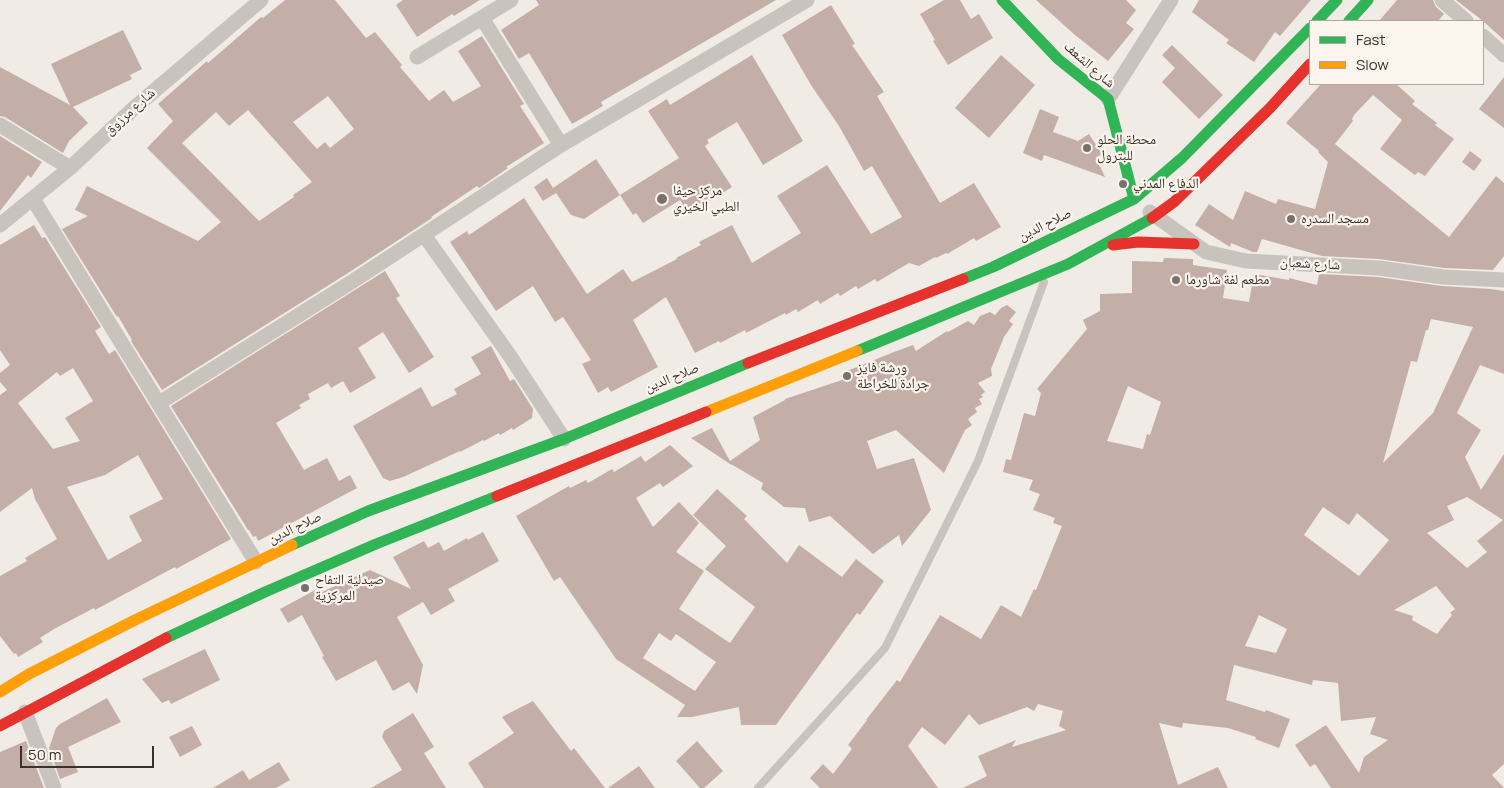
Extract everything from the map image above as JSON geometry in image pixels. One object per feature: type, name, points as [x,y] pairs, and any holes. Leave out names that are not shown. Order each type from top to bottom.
[{"type":"main road","name":"شارع الشعف","points":[[1002,0],[1058,59],[1108,99],[1134,199]]},
{"type":"main road","points":[[1318,20],[1337,0]]},
{"type":"main road","points":[[1350,20],[1368,0]]},
{"type":"main road","name":"صلاح الدين","points":[[0,692],[29,674],[135,620],[368,511],[564,439],[762,357],[994,267],[1134,199],[1182,158],[1309,29]]},
{"type":"main road","points":[[0,726],[152,645],[265,592],[376,544],[592,459],[1068,264],[1156,216],[1174,202],[1270,108],[1309,65]]},
{"type":"main road","points":[[1100,247],[1138,242],[1194,244]]},
{"type":"main road","points":[[582,431],[592,459]]},
{"type":"street","name":"شارع مرزوق","points":[[0,225],[70,168],[133,109],[261,0]]},
{"type":"street","points":[[416,57],[511,0]]},
{"type":"street","points":[[159,403],[562,145],[807,0]]},
{"type":"street","points":[[1108,99],[1170,0]]},
{"type":"street","points":[[1442,0],[1465,20]]},
{"type":"street","points":[[482,18],[562,145]]},
{"type":"street","points":[[1484,37],[1504,55]]},
{"type":"street","points":[[0,125],[70,168]]},
{"type":"street","points":[[33,199],[256,562]]},
{"type":"street","name":"شارع شعبان","points":[[1134,199],[1206,252],[1246,261],[1379,268],[1443,277],[1504,280]]},
{"type":"street","points":[[424,235],[510,356],[564,439]]},
{"type":"street","points":[[25,712],[54,788]]},
{"type":"lane","points":[[758,788],[885,648],[978,462],[1047,273]]},
{"type":"building","points":[[285,0],[335,0],[366,38],[375,32],[402,65],[400,67],[429,101],[444,90],[453,102],[481,86],[458,51],[482,36],[524,104],[520,106],[544,143],[506,167],[508,168],[479,188],[477,186],[348,273],[162,390],[131,341],[118,316],[62,229],[88,216],[75,210],[87,186],[198,241],[221,222],[147,148],[173,121],[158,104],[207,61],[208,63],[261,17],[263,18]],"holes":[[[328,96],[354,129],[330,148],[325,142],[317,149],[293,122]],[[248,110],[312,182],[259,221],[182,143],[216,112],[229,126]]]},
{"type":"building","points":[[403,0],[480,0],[454,16],[452,14],[417,37],[396,5]]},
{"type":"building","points":[[536,0],[776,0],[601,102],[603,106],[572,124],[529,53],[519,59],[501,30],[539,5]]},
{"type":"building","points":[[944,0],[960,0],[971,19],[979,14],[993,38],[948,65],[933,41],[935,40],[920,14]]},
{"type":"building","points":[[1036,0],[1126,0],[1136,10],[1126,23],[1134,29],[1108,61]]},
{"type":"building","points":[[1199,0],[1311,0],[1280,36],[1275,32],[1254,62],[1226,43],[1229,40],[1192,12]]},
{"type":"building","points":[[1397,0],[1433,0],[1436,7],[1444,14],[1439,20],[1380,20]]},
{"type":"building","points":[[1456,0],[1504,0],[1504,40],[1484,20]]},
{"type":"building","points":[[831,5],[855,44],[852,45],[884,92],[877,96],[940,203],[974,183],[1001,227],[976,241],[974,238],[947,254],[935,257],[919,266],[909,263],[877,282],[875,279],[858,289],[856,286],[840,296],[838,293],[820,304],[818,300],[798,312],[796,309],[786,315],[785,313],[746,333],[745,330],[695,353],[666,297],[633,320],[658,367],[611,392],[608,387],[598,393],[582,364],[591,360],[563,317],[555,322],[533,286],[496,311],[450,242],[467,231],[469,235],[524,198],[587,294],[623,269],[632,282],[677,259],[701,245],[699,242],[732,225],[752,263],[801,233],[777,196],[827,165],[871,234],[902,217],[872,166],[864,171],[839,126],[811,85],[782,35]]},
{"type":"building","points":[[123,30],[142,69],[130,75],[132,79],[73,107],[88,123],[69,141],[63,153],[5,117],[0,116],[0,67],[70,105],[51,64]]},
{"type":"building","points":[[1172,45],[1223,95],[1199,119],[1162,82],[1175,68],[1162,55]]},
{"type":"building","points":[[752,55],[803,141],[763,165],[737,122],[707,140],[709,143],[705,146],[732,187],[710,201],[709,198],[688,212],[680,200],[643,223],[636,213],[633,215],[620,195],[679,158],[648,111],[667,99],[670,105]]},
{"type":"building","points":[[1001,55],[1035,85],[989,138],[955,108]]},
{"type":"building","points":[[1504,77],[1504,128],[1479,109]]},
{"type":"building","points":[[1320,85],[1397,85],[1415,101],[1412,104],[1454,139],[1425,176],[1418,172],[1415,175],[1380,149],[1402,120],[1373,95],[1354,115],[1353,121],[1335,144],[1449,237],[1496,176],[1504,183],[1504,256],[1493,270],[1444,268],[1379,259],[1322,256],[1262,239],[1257,252],[1253,252],[1231,243],[1230,247],[1195,225],[1209,204],[1233,220],[1245,191],[1276,204],[1278,199],[1315,209],[1328,162],[1319,151],[1286,123]]},
{"type":"building","points":[[1040,109],[1059,117],[1053,132],[1078,141],[1089,134],[1102,154],[1096,158],[1105,177],[1044,155],[1042,161],[1023,153]]},
{"type":"building","points":[[0,136],[42,162],[31,178],[28,175],[0,211]]},
{"type":"building","points":[[1470,151],[1482,160],[1474,171],[1462,162]]},
{"type":"building","points":[[596,159],[620,195],[584,219],[571,215],[556,193],[543,201],[534,187],[547,178],[553,188]]},
{"type":"building","points":[[34,225],[42,238],[45,237],[101,327],[95,331],[109,354],[115,350],[231,539],[176,569],[175,567],[95,610],[94,608],[54,629],[40,638],[43,642],[18,657],[0,636],[0,576],[27,561],[25,558],[57,539],[35,499],[32,488],[0,512],[0,395],[7,390],[0,382],[0,373],[10,365],[0,350],[0,245]],"holes":[[[73,368],[93,401],[65,418],[80,441],[53,449],[18,403],[57,372],[60,376]],[[138,455],[163,499],[129,516],[142,541],[108,560],[67,487],[105,475]]]},
{"type":"building","points":[[1164,258],[1193,259],[1193,265],[1227,270],[1223,298],[1249,302],[1254,274],[1289,280],[1289,278],[1317,285],[1319,274],[1378,277],[1442,286],[1504,291],[1504,374],[1480,365],[1457,413],[1481,430],[1465,457],[1481,490],[1504,454],[1504,764],[1492,775],[1504,788],[1331,788],[1315,764],[1310,767],[1295,745],[1326,725],[1359,773],[1364,757],[1388,740],[1370,734],[1376,717],[1341,721],[1338,683],[1313,680],[1312,685],[1234,665],[1226,700],[1265,712],[1266,710],[1290,719],[1279,748],[1255,739],[1256,737],[1228,728],[1183,723],[1182,728],[1159,723],[1178,785],[1218,767],[1228,788],[963,788],[987,776],[978,756],[1016,740],[1012,747],[1066,730],[1059,726],[1063,711],[1038,704],[1034,711],[1027,707],[979,725],[969,714],[945,745],[922,727],[908,746],[938,788],[820,788],[810,778],[823,764],[833,774],[852,749],[848,745],[866,720],[897,680],[900,682],[940,615],[981,639],[1001,605],[1021,617],[1034,589],[1036,590],[1062,526],[1053,523],[1055,518],[1033,510],[1040,494],[1029,490],[1033,480],[1003,472],[1006,459],[1011,460],[1024,413],[1035,416],[1041,393],[1037,389],[1087,329],[1083,320],[1100,311],[1100,294],[1132,293],[1132,261],[1163,262]],"holes":[[[1431,319],[1473,327],[1433,413],[1383,463],[1411,361],[1417,362],[1426,330],[1428,330]],[[1128,386],[1161,402],[1150,435],[1147,434],[1143,449],[1107,441]],[[1467,497],[1503,520],[1477,541],[1487,552],[1467,568],[1427,533],[1454,520],[1447,506]],[[1323,507],[1349,525],[1357,513],[1389,540],[1359,576],[1304,535]],[[1436,586],[1455,609],[1450,613],[1452,615],[1437,634],[1412,620],[1413,616],[1394,610]],[[1259,615],[1287,629],[1276,653],[1245,646]]]},
{"type":"building","points":[[385,271],[400,296],[396,298],[434,357],[409,373],[383,332],[358,348],[376,378],[350,393],[343,381],[331,388],[328,383],[308,394],[310,399],[299,405],[301,408],[276,423],[304,470],[327,458],[339,481],[350,475],[357,488],[258,541],[256,536],[253,537],[248,530],[171,406]]},
{"type":"building","points":[[1007,305],[1016,312],[1009,321],[1013,324],[1004,337],[991,369],[992,376],[978,383],[985,392],[981,395],[983,397],[979,399],[982,404],[975,408],[977,412],[968,419],[972,425],[965,430],[944,473],[896,430],[867,441],[877,469],[914,458],[931,510],[902,546],[899,535],[873,554],[830,516],[809,522],[805,508],[784,507],[761,489],[763,483],[691,438],[712,428],[730,461],[760,440],[753,417],[785,399],[845,379],[842,373],[913,345],[916,351],[947,331],[968,321],[974,325],[980,316],[990,312],[995,315],[1001,308]]},
{"type":"building","points":[[491,346],[510,381],[514,379],[533,409],[532,418],[513,430],[512,428],[500,435],[499,433],[403,477],[390,481],[383,478],[353,426],[421,387],[432,407],[457,394],[454,389],[481,374],[471,357]]},
{"type":"building","points":[[670,445],[693,466],[663,487],[660,483],[636,498],[653,527],[679,502],[699,523],[676,552],[704,571],[679,609],[730,643],[755,607],[705,569],[726,546],[693,515],[717,489],[747,516],[744,519],[787,563],[799,545],[842,577],[856,559],[884,581],[860,615],[857,613],[776,725],[741,725],[739,707],[692,717],[677,717],[685,705],[616,659],[560,577],[554,581],[516,516],[569,486],[570,488],[586,480],[588,483],[612,469],[614,472],[641,456],[645,462]],"holes":[[[659,633],[671,641],[676,634],[716,662],[695,691],[643,658]]]},
{"type":"building","points":[[483,532],[499,561],[448,589],[455,601],[431,615],[423,602],[397,617],[423,665],[417,694],[409,682],[393,691],[376,660],[336,681],[302,615],[288,623],[280,609],[319,588],[322,592],[370,570],[411,589],[393,557],[424,541],[428,548],[439,542],[444,551],[467,538],[468,540]]},
{"type":"building","points":[[205,649],[220,680],[171,704],[169,700],[162,703],[142,679]]},
{"type":"building","points":[[107,698],[121,722],[68,747],[78,772],[60,779],[49,748],[56,728]]},
{"type":"building","points":[[533,701],[571,751],[574,748],[605,788],[484,788],[468,763],[514,733],[502,717]]},
{"type":"building","points":[[413,713],[434,747],[424,753],[446,788],[371,788],[402,770],[382,737],[384,731]]},
{"type":"building","points":[[192,726],[202,745],[180,757],[169,737]]},
{"type":"building","points":[[26,741],[44,788],[0,788],[0,752]]},
{"type":"building","points":[[697,741],[723,771],[704,788],[700,788],[676,761]]},
{"type":"building","points":[[279,762],[290,780],[276,788],[213,788],[243,770],[249,780]]},
{"type":"building","points":[[639,766],[655,788],[608,788]]},
{"type":"traffic: fast","points":[[1002,0],[1058,59],[1108,99],[1134,199]]},
{"type":"traffic: fast","points":[[1318,20],[1337,0]]},
{"type":"traffic: fast","points":[[1350,20],[1368,0]]},
{"type":"traffic: fast","points":[[963,279],[993,267],[1134,199],[1182,158],[1309,29]]},
{"type":"traffic: fast","points":[[857,351],[1068,264],[1152,218]]},
{"type":"traffic: fast","points":[[292,545],[368,511],[564,439],[748,363]]},
{"type":"traffic: fast","points":[[166,638],[265,592],[376,544],[497,496]]},
{"type":"traffic: slow","points":[[706,412],[857,351]]},
{"type":"traffic: slow","points":[[0,692],[29,674],[135,620],[292,545]]},
{"type":"traffic: jam","points":[[1152,218],[1174,202],[1270,108],[1309,65]]},
{"type":"traffic: jam","points":[[1113,245],[1138,242],[1194,244]]},
{"type":"traffic: jam","points":[[748,363],[963,279]]},
{"type":"traffic: jam","points":[[497,496],[706,412]]},
{"type":"traffic: jam","points":[[0,726],[166,638]]},
{"type":"place","name":"محطة الحلو للبترول","points":[[1087,148]]},
{"type":"place","name":"الدفاع المدني","points":[[1123,184]]},
{"type":"place","name":"مركز حيفا الطبي الخيري","points":[[662,199]]},
{"type":"place","name":"مسجد السدره","points":[[1291,219]]},
{"type":"place","name":"مطعم لفة شاورما","points":[[1176,280]]},
{"type":"place","name":"ورشة فايز جرادة للخراطة","points":[[847,376]]},
{"type":"place","name":"صيدلية التفاح المركزية","points":[[305,588]]}]
